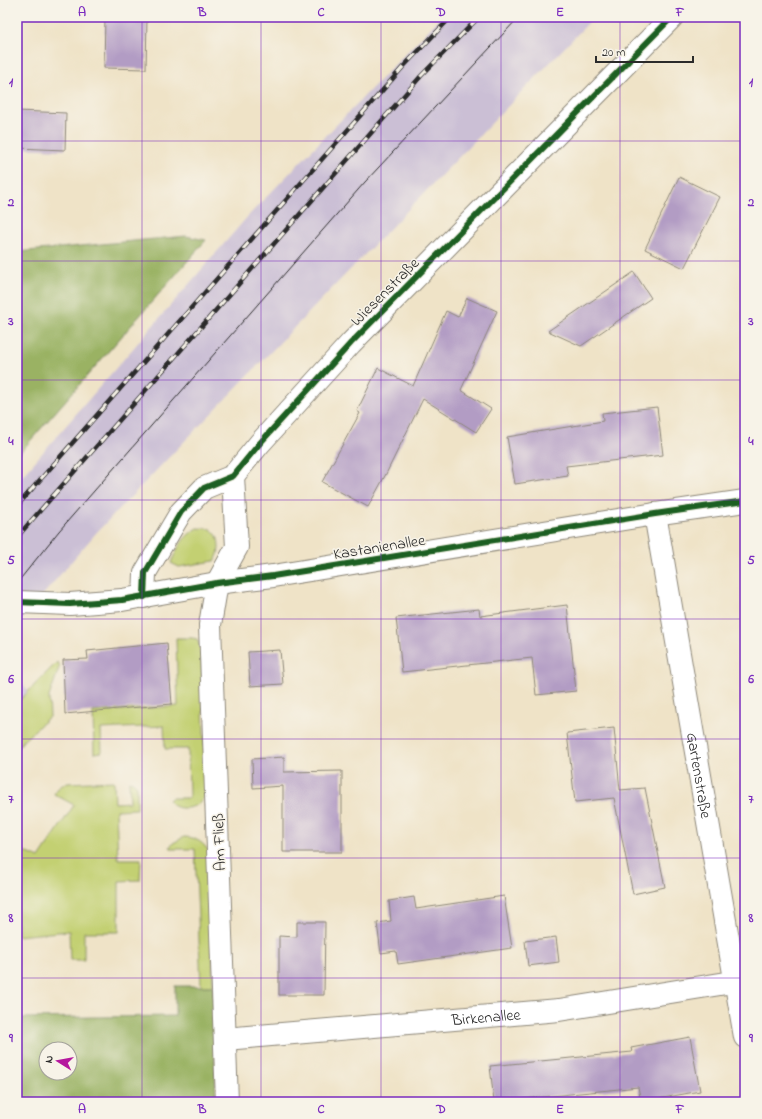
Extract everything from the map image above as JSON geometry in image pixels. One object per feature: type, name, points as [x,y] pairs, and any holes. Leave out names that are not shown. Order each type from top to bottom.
[{"type":"street","name":"Wiesenstraße","points":[[144,597],[145,573],[181,512],[204,488],[233,476],[351,343],[672,17]]},
{"type":"street","points":[[217,584],[237,547],[233,476]]},
{"type":"street","name":"Kastanienallee","points":[[17,602],[70,604],[144,597],[655,514],[745,501]]},
{"type":"street","name":"Gartenstraße","points":[[655,514],[741,981],[745,1037]]},
{"type":"street","name":"Am Fließ","points":[[217,584],[210,625],[227,1102]]},
{"type":"street","name":"Birkenallee","points":[[225,1039],[559,1010],[741,981]]},
{"type":"shaded area","points":[[441,17],[594,17],[96,533],[17,625],[17,482],[249,215]]},
{"type":"shaded area","points":[[17,677],[35,699],[17,730]]},
{"type":"green space","points":[[186,236],[206,240],[17,456],[17,252]]},
{"type":"green space","points":[[198,528],[211,529],[217,535],[219,549],[216,559],[214,561],[179,567],[171,563],[184,539]]},
{"type":"green space","points":[[176,638],[197,639],[201,649],[206,790],[201,802],[189,808],[176,807],[169,800],[171,798],[189,798],[188,749],[165,749],[164,726],[101,729],[102,752],[94,753],[93,712],[178,706]]},
{"type":"green space","points":[[57,662],[60,665],[49,697],[50,716],[23,741],[17,750],[17,703]]},
{"type":"green space","points":[[114,781],[115,803],[130,802],[129,781],[133,782],[137,786],[137,809],[116,810],[118,859],[141,859],[140,880],[119,881],[119,932],[84,932],[84,960],[70,960],[69,931],[17,936],[17,853],[19,849],[39,858],[74,805],[54,794],[60,787],[68,783]]},
{"type":"green space","points":[[184,837],[199,841],[210,853],[213,986],[201,986],[195,849],[172,849],[170,847],[173,843]]},
{"type":"green space","points":[[175,986],[213,986],[216,1102],[17,1102],[17,1018],[175,1016]]},
{"type":"building","points":[[105,17],[147,18],[146,69],[104,68]]},
{"type":"building","points":[[17,111],[66,113],[65,150],[17,148]]},
{"type":"building","points":[[679,177],[720,197],[684,268],[645,249]]},
{"type":"building","points":[[634,272],[651,298],[581,346],[548,331]]},
{"type":"building","points":[[467,298],[497,311],[461,390],[491,409],[476,432],[423,399],[368,507],[322,482],[360,413],[357,411],[378,368],[413,386],[446,311],[458,317]]},
{"type":"building","points":[[657,407],[663,455],[566,466],[568,476],[515,484],[507,437],[603,421],[602,413]]},
{"type":"building","points":[[567,605],[576,691],[536,695],[532,658],[402,672],[396,618],[479,609],[480,616]]},
{"type":"building","points":[[167,643],[172,704],[65,714],[63,660],[88,659],[87,651]]},
{"type":"building","points":[[280,650],[283,684],[250,686],[248,652]]},
{"type":"building","points":[[614,728],[620,790],[645,788],[665,887],[633,894],[614,798],[575,802],[567,733]]},
{"type":"building","points":[[284,757],[284,772],[342,771],[342,852],[283,852],[283,786],[253,788],[252,759]]},
{"type":"building","points":[[504,896],[512,948],[398,964],[396,951],[381,953],[377,923],[391,921],[389,901],[414,897],[416,909]]},
{"type":"building","points":[[297,922],[325,922],[324,995],[279,995],[279,936],[297,937]]},
{"type":"building","points":[[556,937],[559,962],[528,966],[525,941]]},
{"type":"building","points":[[690,1037],[700,1091],[641,1102],[638,1087],[523,1099],[524,1102],[494,1102],[490,1066],[632,1052],[631,1048]]},
{"type":"tram line","points":[[17,583],[59,531],[365,182],[519,17]]},
{"type":"railway","points":[[17,506],[403,67],[451,17]]},
{"type":"railway","points":[[17,537],[421,76],[479,17]]},
{"type":"cycle path","points":[[144,597],[145,573],[181,512],[204,488],[233,476],[260,443],[351,343],[672,17]]},
{"type":"cycle path","points":[[17,602],[70,604],[122,600],[217,583],[273,576],[655,514],[745,501]]}]
